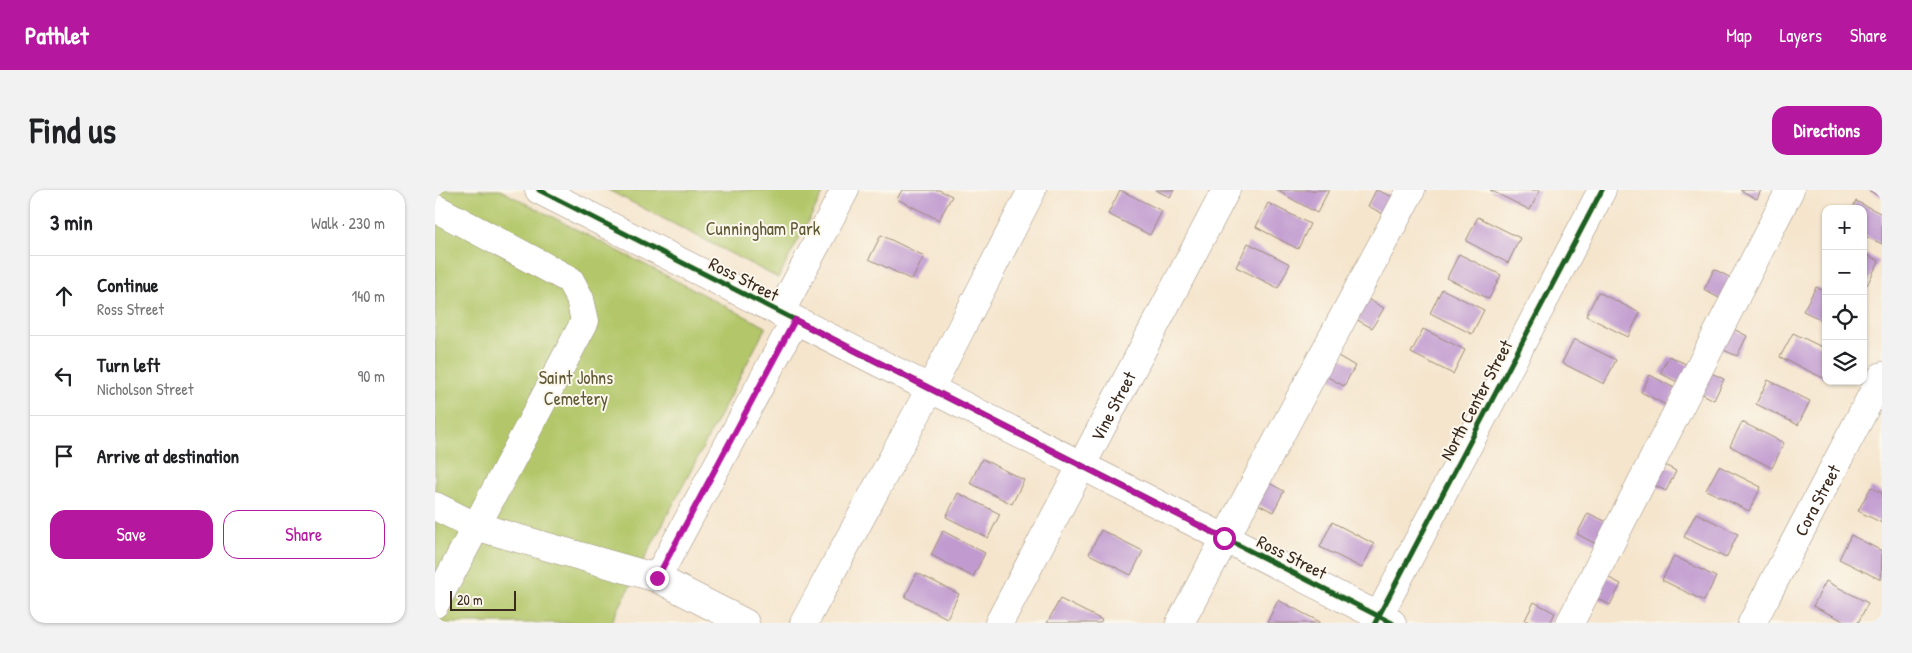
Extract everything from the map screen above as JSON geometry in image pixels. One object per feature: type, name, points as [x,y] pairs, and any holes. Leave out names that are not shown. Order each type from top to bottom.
[{"type":"street","name":"Ross Street","points":[[539,190],[1224,538],[1382,621]]},
{"type":"street","points":[[657,578],[787,316],[845,190]]},
{"type":"street","points":[[804,623],[930,389],[1032,190]]},
{"type":"street","name":"Vine Street","points":[[999,623],[1226,190]]},
{"type":"street","points":[[1180,623],[1411,190]]},
{"type":"street","name":"North Center Street","points":[[1382,621],[1602,190]]},
{"type":"street","points":[[1570,623],[1790,190]]},
{"type":"street","points":[[435,208],[570,280],[580,299],[585,320],[435,604]]},
{"type":"street","name":"Cora Street","points":[[1752,623],[1882,376]]},
{"type":"street","points":[[435,506],[475,526],[657,578],[745,623]]},
{"type":"green space","name":"Saint Johns Cemetery","points":[[435,190],[500,190],[766,327],[611,623],[435,623]]},
{"type":"green space","name":"Cunningham Park","points":[[608,190],[825,190],[778,278]]},
{"type":"building","points":[[902,190],[939,190],[952,196],[939,220],[897,199]]},
{"type":"building","points":[[1120,190],[1162,211],[1150,235],[1108,214]]},
{"type":"building","points":[[1155,190],[1174,190],[1170,197]]},
{"type":"building","points":[[1276,190],[1329,190],[1317,213]]},
{"type":"building","points":[[1376,190],[1396,198],[1387,216],[1368,206]]},
{"type":"building","points":[[1490,190],[1540,190],[1530,210]]},
{"type":"building","points":[[1740,190],[1761,190],[1757,199]]},
{"type":"building","points":[[1868,190],[1882,190],[1882,197]]},
{"type":"building","points":[[1856,201],[1864,205],[1854,205]]},
{"type":"building","points":[[1268,203],[1310,224],[1298,249],[1256,227]]},
{"type":"building","points":[[1867,206],[1882,214],[1882,244],[1867,237]]},
{"type":"building","points":[[1478,217],[1520,238],[1508,263],[1466,241]]},
{"type":"building","points":[[881,235],[924,256],[912,280],[869,259]]},
{"type":"building","points":[[1248,243],[1290,264],[1278,288],[1236,267]]},
{"type":"building","points":[[1459,254],[1501,275],[1489,299],[1447,278]]},
{"type":"building","points":[[1867,255],[1879,261],[1867,285]]},
{"type":"building","points":[[1714,269],[1731,278],[1721,299],[1704,290]]},
{"type":"building","points":[[1816,287],[1822,290],[1822,320],[1803,311]]},
{"type":"building","points":[[1442,289],[1484,310],[1472,334],[1430,313]]},
{"type":"building","points":[[1598,292],[1640,313],[1628,337],[1586,316]]},
{"type":"building","points":[[1362,296],[1384,308],[1372,328],[1350,316]]},
{"type":"building","points":[[1730,327],[1747,336],[1737,356],[1719,348]]},
{"type":"building","points":[[1423,329],[1465,350],[1453,374],[1411,353]]},
{"type":"building","points":[[1793,333],[1822,347],[1822,378],[1780,357]]},
{"type":"building","points":[[1574,339],[1616,360],[1604,384],[1562,363]]},
{"type":"building","points":[[1333,353],[1355,366],[1344,386],[1322,374]]},
{"type":"building","points":[[1669,356],[1690,366],[1681,384],[1660,373]]},
{"type":"building","points":[[1707,371],[1724,379],[1714,400],[1697,391]]},
{"type":"building","points":[[1650,375],[1676,389],[1668,406],[1641,392]]},
{"type":"building","points":[[1768,380],[1810,401],[1798,425],[1756,404]]},
{"type":"building","points":[[1742,422],[1784,443],[1772,468],[1730,446]]},
{"type":"building","points":[[982,459],[1024,480],[1012,504],[970,483]]},
{"type":"building","points":[[1659,462],[1676,471],[1666,491],[1649,483]]},
{"type":"building","points":[[1719,466],[1761,487],[1749,511],[1706,490]]},
{"type":"building","points":[[1265,481],[1284,491],[1273,512],[1254,502]]},
{"type":"building","points":[[1871,487],[1882,493],[1882,523],[1858,511]]},
{"type":"building","points":[[958,493],[1000,514],[988,538],[946,517]]},
{"type":"building","points":[[1588,513],[1607,522],[1596,544],[1577,534]]},
{"type":"building","points":[[1696,513],[1738,534],[1726,558],[1684,537]]},
{"type":"building","points":[[1332,522],[1374,544],[1362,568],[1320,547]]},
{"type":"building","points":[[1101,530],[1143,551],[1131,575],[1089,554]]},
{"type":"building","points":[[943,531],[985,553],[973,577],[931,555]]},
{"type":"building","points":[[1851,535],[1882,551],[1881,580],[1839,559]]},
{"type":"building","points":[[1674,556],[1716,577],[1704,601],[1662,580]]},
{"type":"building","points":[[917,573],[959,594],[947,618],[905,597]]},
{"type":"building","points":[[1601,574],[1621,584],[1610,605],[1591,595]]},
{"type":"building","points":[[1826,581],[1868,603],[1858,623],[1848,623],[1813,606]]},
{"type":"building","points":[[1060,599],[1102,620],[1100,623],[1047,623]]},
{"type":"building","points":[[1278,600],[1320,622],[1320,623],[1267,623]]},
{"type":"building","points":[[1534,602],[1555,613],[1550,623],[1531,623],[1525,620]]},
{"type":"cycle path","points":[[539,190],[1392,623]]},
{"type":"cycle path","points":[[1375,623],[1602,190]]},
{"type":"route","points":[[657,578],[795,320],[1224,538]]}]
